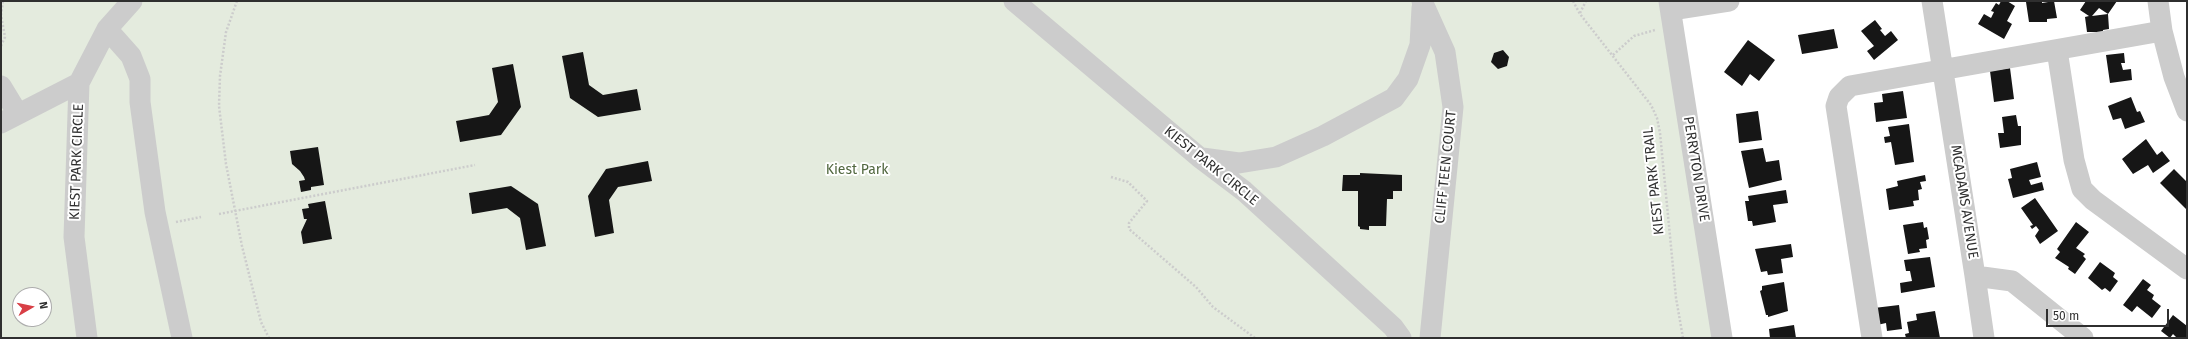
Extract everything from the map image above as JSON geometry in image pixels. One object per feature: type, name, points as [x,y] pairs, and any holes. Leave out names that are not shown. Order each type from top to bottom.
[{"type":"street","name":"KIEST PARK CIRCLE","points":[[87,338],[74,237],[79,83],[107,29],[132,1]]},
{"type":"street","name":"KIEST PARK CIRCLE","points":[[1014,1],[1199,157],[1244,191],[1393,327],[1401,338]]},
{"type":"street","name":"CLIFF TEEN COURT","points":[[1199,157],[1239,163],[1276,157],[1323,136],[1394,98],[1408,79],[1420,45],[1423,17],[1422,1]]},
{"type":"street","name":"CLIFF TEEN COURT","points":[[1422,1],[1445,52],[1453,107],[1430,338]]},
{"type":"street","points":[[1668,13],[1730,1]]},
{"type":"street","name":"MCADAMS AVENUE","points":[[1932,1],[1975,276],[2012,282],[2083,338]]},
{"type":"street","points":[[2158,1],[2162,31],[2174,77],[2187,111]]},
{"type":"street","name":"PERRYTON DRIVE","points":[[1668,13],[1722,338]]},
{"type":"street","points":[[107,29],[131,56],[140,79],[140,102],[158,226],[182,338]]},
{"type":"street","points":[[1872,338],[1836,106],[1839,97],[1850,86],[1943,68],[2057,50],[2162,31]]},
{"type":"street","points":[[2057,50],[2074,160],[2082,189],[2093,200],[2187,269]]},
{"type":"street","points":[[1,86],[9,118],[79,83]]},
{"type":"street","points":[[1975,276],[1984,338]]},
{"type":"path","points":[[1,46],[5,37],[1,15],[3,1]]},
{"type":"path","points":[[237,1],[226,32],[220,76],[219,106],[226,164],[235,211],[261,322],[270,338]]},
{"type":"path","name":"KIEST PARK TRAIL","points":[[1573,1],[1580,14],[1651,105],[1657,118],[1660,133],[1676,298],[1683,338]]},
{"type":"path","points":[[1580,14],[1586,1]]},
{"type":"path","points":[[1612,55],[1634,36],[1668,13]]},
{"type":"path","points":[[219,214],[475,165]]},
{"type":"path","points":[[1111,177],[1128,182],[1147,201],[1129,223],[1129,229],[1196,287],[1213,307],[1255,338]]},
{"type":"path","points":[[158,226],[201,218]]},
{"type":"green space","name":"Kiest Park","points":[[1,1],[1660,1],[1713,338],[1,338]]},
{"type":"building","points":[[2001,1],[2007,1],[2015,6],[2007,21],[2012,24],[2004,39],[1978,24],[1984,14],[1991,18],[1994,12],[1991,11],[1996,3],[1999,5]]},
{"type":"building","points":[[2042,1],[2042,3],[2054,1],[2057,18],[2047,19],[2047,22],[2029,22],[2026,2]]},
{"type":"building","points":[[2086,1],[2117,1],[2108,14],[2109,29],[2103,30],[2103,32],[2087,32],[2085,17],[2089,16],[2080,10]],"holes":[[[2099,8],[2108,14],[2092,16]]]},
{"type":"building","points":[[1875,20],[1885,36],[1891,31],[1898,40],[1874,60],[1867,51],[1874,46],[1861,31]]},
{"type":"building","points":[[1834,29],[1838,48],[1802,54],[1798,35]]},
{"type":"building","points":[[1748,40],[1775,60],[1759,81],[1750,74],[1742,86],[1724,72]]},
{"type":"building","points":[[1503,50],[1509,57],[1507,66],[1498,69],[1491,62],[1494,53]]},
{"type":"building","points":[[583,52],[589,85],[603,95],[637,89],[641,110],[598,117],[570,98],[562,56]]},
{"type":"building","points":[[2124,53],[2125,63],[2121,63],[2123,70],[2131,69],[2132,80],[2110,83],[2106,55]]},
{"type":"building","points":[[513,64],[521,107],[501,135],[460,142],[456,121],[489,115],[498,102],[492,68]]},
{"type":"building","points":[[2010,68],[2014,99],[1994,102],[1990,71]]},
{"type":"building","points":[[1903,91],[1907,118],[1876,122],[1874,103],[1883,102],[1882,94]]},
{"type":"building","points":[[2131,97],[2137,112],[2140,111],[2145,122],[2125,129],[2121,118],[2113,120],[2108,106]]},
{"type":"building","points":[[1758,111],[1762,140],[1739,143],[1736,114]]},
{"type":"building","points":[[2016,115],[2018,126],[2021,126],[2021,145],[2000,148],[1998,133],[2004,133],[2002,117]]},
{"type":"building","points":[[1909,124],[1914,162],[1895,165],[1891,142],[1885,143],[1884,137],[1890,136],[1888,127]]},
{"type":"building","points":[[2146,139],[2157,155],[2162,151],[2170,161],[2153,173],[2148,165],[2133,174],[2122,159]]},
{"type":"building","points":[[318,147],[324,185],[311,187],[311,190],[301,192],[299,181],[305,180],[300,171],[292,164],[290,151]]},
{"type":"building","points":[[1763,148],[1766,162],[1779,160],[1782,180],[1749,188],[1741,151]]},
{"type":"building","points":[[648,161],[652,181],[618,187],[609,200],[614,233],[595,237],[588,196],[606,169]]},
{"type":"building","points":[[2037,162],[2041,177],[2029,180],[2031,185],[2042,182],[2044,190],[2013,198],[2008,179],[2012,178],[2010,169]]},
{"type":"building","points":[[2174,169],[2187,182],[2187,210],[2160,183]]},
{"type":"building","points":[[1360,173],[1402,175],[1402,191],[1393,191],[1393,199],[1387,199],[1386,226],[1369,226],[1369,230],[1360,229],[1358,226],[1358,191],[1342,191],[1343,175],[1360,175]]},
{"type":"building","points":[[1925,175],[1926,181],[1920,182],[1922,189],[1918,190],[1919,200],[1913,201],[1914,206],[1889,210],[1886,189],[1898,186],[1897,181]]},
{"type":"building","points":[[511,186],[538,204],[546,246],[526,250],[520,218],[507,208],[472,214],[469,193]]},
{"type":"building","points":[[1786,190],[1788,203],[1773,205],[1776,222],[1753,226],[1752,221],[1748,221],[1745,201],[1749,201],[1748,196]]},
{"type":"building","points":[[2035,198],[2058,231],[2040,244],[2035,236],[2039,230],[2036,226],[2032,229],[2030,226],[2033,225],[2021,208]]},
{"type":"building","points":[[325,201],[332,239],[303,244],[301,232],[307,219],[304,219],[302,209],[309,208],[308,204]]},
{"type":"building","points":[[1923,222],[1924,228],[1927,227],[1929,239],[1926,240],[1927,248],[1919,249],[1920,252],[1908,254],[1903,225]]},
{"type":"building","points":[[2076,222],[2089,232],[2076,248],[2085,254],[2083,256],[2086,259],[2075,274],[2068,269],[2069,267],[2055,258],[2060,252],[2057,249]]},
{"type":"building","points":[[1791,244],[1793,257],[1781,259],[1783,273],[1768,275],[1767,271],[1761,272],[1755,249]]},
{"type":"building","points":[[1930,257],[1935,287],[1901,293],[1900,283],[1912,281],[1910,271],[1906,271],[1904,260]]},
{"type":"building","points":[[2100,262],[2115,273],[2113,277],[2118,281],[2110,292],[2105,288],[2102,290],[2088,278]]},
{"type":"building","points":[[2143,279],[2151,285],[2147,290],[2154,295],[2152,299],[2161,306],[2152,318],[2137,306],[2132,312],[2123,305]]},
{"type":"building","points":[[1784,282],[1788,311],[1768,317],[1768,315],[1766,315],[1760,291],[1762,290],[1762,286]]},
{"type":"building","points":[[1899,305],[1902,329],[1887,331],[1886,323],[1877,325],[1874,308]]},
{"type":"building","points":[[1935,311],[1940,338],[1906,338],[1905,334],[1909,333],[1907,322],[1917,320],[1916,314]]},
{"type":"building","points":[[2173,315],[2187,326],[2187,338],[2177,338],[2173,334],[2170,338],[2161,331]]},
{"type":"building","points":[[1794,325],[1796,338],[1770,338],[1769,329]]}]
